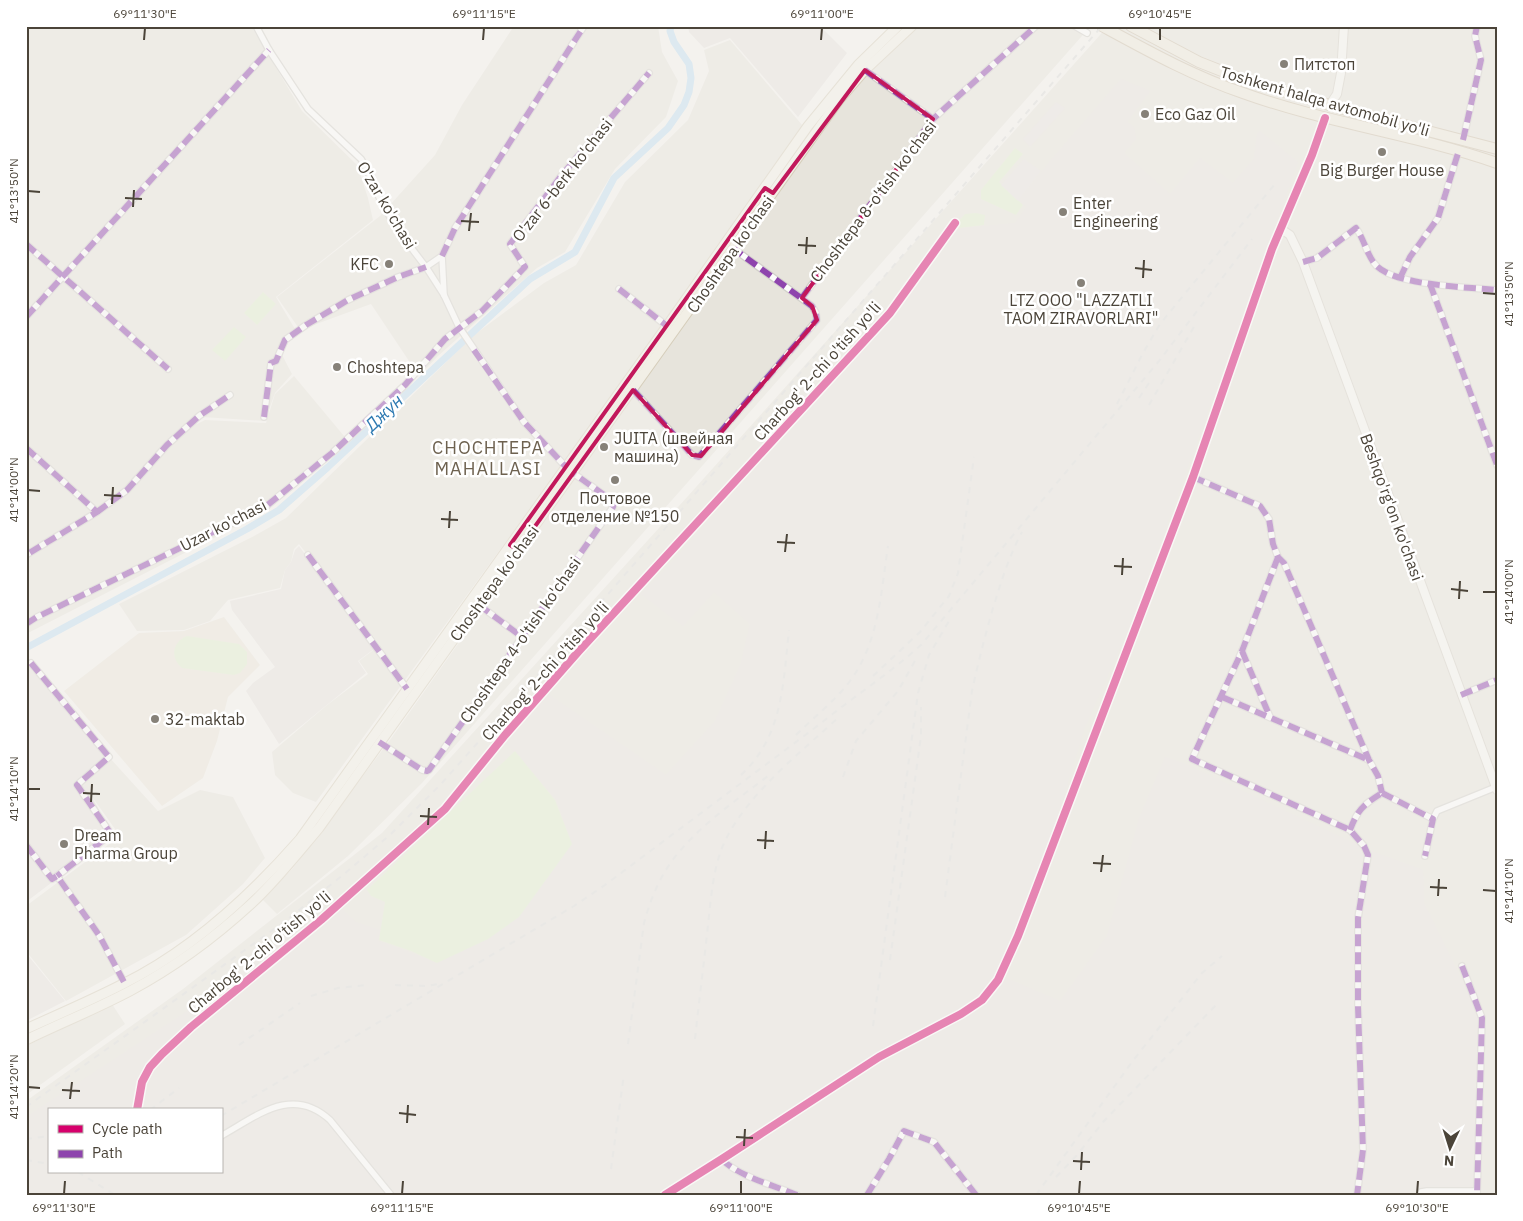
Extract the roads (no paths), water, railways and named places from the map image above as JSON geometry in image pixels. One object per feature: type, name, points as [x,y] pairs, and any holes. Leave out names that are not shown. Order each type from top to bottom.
[{"type":"highway","name":"Toshkent halqa avtomobil yo'li","points":[[1102,26],[1174,64],[1252,96],[1325,118],[1459,150],[1497,163]]},
{"type":"highway","name":"Toshkent halqa avtomobil yo'li","points":[[1131,26],[1216,70],[1258,85],[1329,106],[1497,149]]},
{"type":"highway","points":[[1325,118],[1329,106]]},
{"type":"main road","name":"Choshtepa ko'chasi","points":[[26,1040],[130,991],[162,972],[250,905],[286,861],[407,689],[573,473],[633,390],[734,248],[808,126],[845,80],[898,26]]},
{"type":"main road","name":"Choshtepa ko'chasi","points":[[26,1029],[125,984],[155,966],[241,901],[286,861],[319,828],[479,605],[566,467],[667,326],[839,100],[865,70],[912,26]]},
{"type":"street","name":"O'zar ko'chasi","points":[[256,26],[269,50],[308,110],[361,159],[392,220],[426,267]]},
{"type":"street","points":[[444,295],[442,256],[455,228],[584,26]]},
{"type":"street","name":"Choshtepa 8-o'tish ko'chasi","points":[[802,298],[933,119],[1036,26]]},
{"type":"street","points":[[1075,26],[1087,33]]},
{"type":"street","points":[[1329,106],[1337,94],[1340,79],[1343,63],[1344,26]]},
{"type":"street","points":[[1462,140],[1481,60],[1475,36],[1477,26]]},
{"type":"street","points":[[26,317],[269,50]]},
{"type":"street","points":[[865,70],[933,119]]},
{"type":"street","name":"O'zar 6-berk ko'chasi","points":[[461,330],[525,267],[510,244],[561,176],[649,73]]},
{"type":"street","points":[[664,1195],[879,1056],[961,1014],[982,1000],[991,991],[1004,970],[1193,477],[1281,229],[1312,155],[1325,118]]},
{"type":"street","points":[[1400,278],[1410,257],[1438,218],[1459,150]]},
{"type":"street","name":"Charbog' 2-chi o'tish yo'li","points":[[137,1108],[142,1082],[150,1067],[162,1054],[191,1027],[321,920],[445,809],[578,652],[890,313],[955,223]]},
{"type":"street","points":[[1303,262],[1317,258],[1356,228],[1374,263],[1383,272],[1400,278],[1430,284],[1497,290]]},
{"type":"street","name":"Beshqo'rg'on ko'chasi","points":[[1281,229],[1290,235],[1303,262],[1496,788]]},
{"type":"street","points":[[26,244],[168,370]]},
{"type":"street","points":[[633,390],[692,455],[699,457],[816,320],[816,314],[812,306],[734,248]]},
{"type":"street","points":[[264,417],[271,363],[276,361],[286,340],[306,325],[348,300],[398,277],[426,267],[442,256]]},
{"type":"street","points":[[426,267],[444,295],[461,330],[524,422],[566,467]]},
{"type":"street","points":[[1430,284],[1497,465]]},
{"type":"street","points":[[618,289],[667,326]]},
{"type":"street","name":"Uzar ko'chasi","points":[[26,624],[38,616],[265,507],[332,453],[405,385],[445,339],[461,330]]},
{"type":"street","points":[[26,555],[97,512],[127,490],[167,445],[199,416],[230,395]]},
{"type":"street","points":[[26,448],[97,512]]},
{"type":"street","name":"Choshtepa 4-o'tish ko'chasi","points":[[379,742],[422,770],[427,771],[614,505],[611,500],[573,473]]},
{"type":"street","points":[[1193,477],[1260,506],[1269,519],[1273,544],[1278,556],[1284,563],[1369,760],[1378,776],[1382,792],[1433,819]]},
{"type":"street","points":[[308,555],[407,689]]},
{"type":"street","points":[[1278,556],[1242,651],[1192,759],[1350,830],[1364,846],[1368,855],[1358,918],[1358,1007],[1363,1150],[1357,1195]]},
{"type":"street","points":[[479,605],[522,637]]},
{"type":"street","points":[[1242,651],[1270,717]]},
{"type":"street","points":[[26,845],[52,879],[111,834],[77,784],[108,757],[31,663]]},
{"type":"street","points":[[1461,695],[1497,680]]},
{"type":"street","points":[[1222,697],[1369,760]]},
{"type":"street","points":[[1424,856],[1433,819],[1437,811],[1496,788]]},
{"type":"street","points":[[1350,830],[1354,818],[1363,804],[1382,792]]},
{"type":"street","points":[[57,876],[99,935],[125,984]]},
{"type":"street","points":[[1419,1195],[1421,1192],[1427,1191],[1477,1193],[1482,1018],[1462,966]]},
{"type":"street","points":[[222,1135],[282,1104],[304,1105],[322,1113],[330,1120],[391,1195]]},
{"type":"street","points":[[867,1195],[904,1132],[934,1142],[976,1195]]},
{"type":"street","points":[[722,1159],[740,1172],[797,1195]]},
{"type":"waterway","name":"Джун","points":[[26,648],[279,510],[328,467],[530,279],[575,252],[614,178],[668,128],[684,105],[689,92],[691,78],[689,64],[674,42],[670,31],[671,26]]},
{"type":"railway","points":[[26,1107],[284,922],[391,834],[441,784],[1102,26]]},
{"type":"railway","points":[[1117,404],[1160,324],[1275,184]]},
{"type":"railway","points":[[222,1115],[574,906],[605,885],[909,656],[921,645],[1159,361],[1252,239]]},
{"type":"railway","points":[[1149,405],[1195,325]]},
{"type":"railway","points":[[1139,398],[1151,380]]},
{"type":"railway","points":[[873,676],[920,632],[949,596],[958,573],[974,457]]},
{"type":"railway","points":[[945,897],[972,691],[996,598],[1009,560],[1022,532]]},
{"type":"railway","points":[[796,735],[838,695],[860,666],[873,633],[881,599],[888,546]]},
{"type":"railway","points":[[873,1026],[918,693],[929,655],[949,621]]},
{"type":"railway","points":[[741,775],[755,760],[773,726],[782,689],[789,630]]},
{"type":"railway","points":[[843,777],[856,741],[898,691],[916,659]]},
{"type":"railway","points":[[890,960],[921,736],[921,707]]},
{"type":"railway","points":[[695,1039],[713,883],[724,843],[734,825],[760,791],[839,717]]},
{"type":"railway","points":[[628,1044],[644,923],[654,894],[663,876],[674,859],[699,831],[768,776]]},
{"type":"railway","points":[[1036,1195],[1132,1062],[1202,973],[1222,956]]},
{"type":"railway","points":[[395,985],[426,986],[439,984]]},
{"type":"railway","points":[[311,996],[338,988],[366,985]]},
{"type":"railway","points":[[239,1045],[300,1003]]},
{"type":"railway","points":[[1056,1177],[1078,1154],[1103,1122],[1217,1004]]},
{"type":"railway","points":[[611,1169],[624,1074]]},
{"type":"railway","points":[[153,1108],[179,1088]]},
{"type":"railway","points":[[26,1139],[48,1136]]},
{"type":"railway","points":[[26,1160],[48,1164]]},
{"type":"railway","points":[[81,1174],[115,1195]]},
{"type":"place","name":"Питстоп","points":[[1284,64]]},
{"type":"place","name":"Eco Gaz Oil","points":[[1145,114]]},
{"type":"place","name":"Big Burger House","points":[[1382,152]]},
{"type":"place","name":"Enter Engineering","points":[[1063,212]]},
{"type":"place","name":"KFC","points":[[389,264]]},
{"type":"place","name":"LTZ OOO \"LAZZATLI TAOM ZIRAVORLARI\"","points":[[1081,283]]},
{"type":"place","name":"Choshtepa","points":[[337,367]]},
{"type":"place","name":"JUITA (швейная машина)","points":[[604,447]]},
{"type":"place","name":"Почтовое отделение №150","points":[[615,480]]},
{"type":"place","name":"32-maktab","points":[[155,719]]},
{"type":"place","name":"Dream Pharma Group","points":[[64,844]]},
{"type":"district","name":"CHOCHTEPA MAHALLASI","points":[[488,458]]}]
